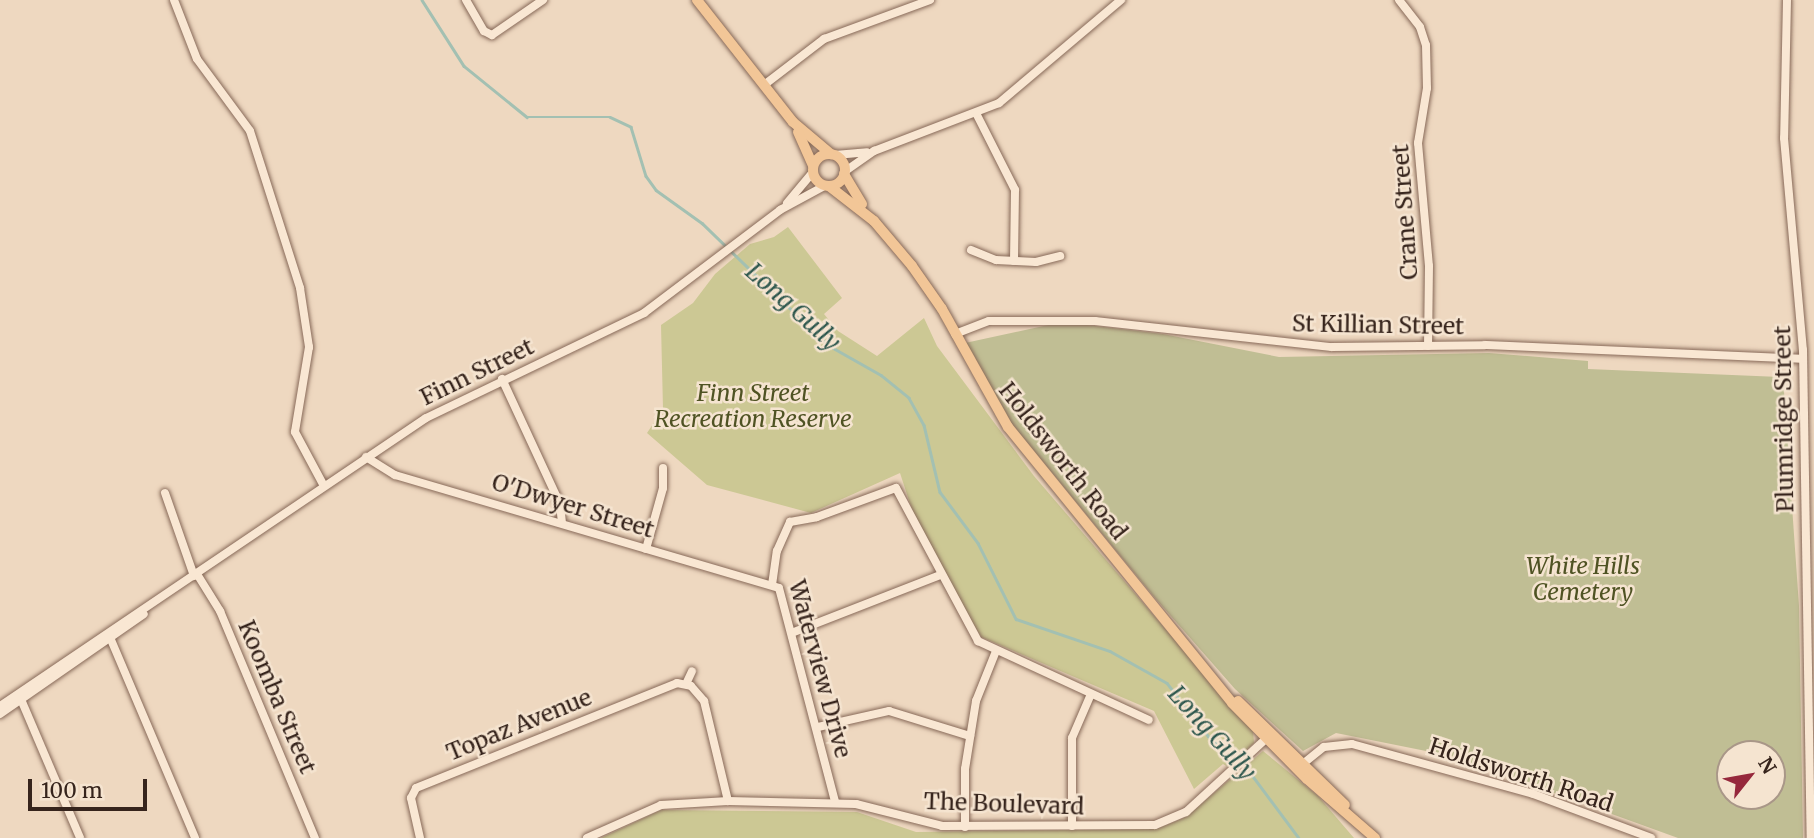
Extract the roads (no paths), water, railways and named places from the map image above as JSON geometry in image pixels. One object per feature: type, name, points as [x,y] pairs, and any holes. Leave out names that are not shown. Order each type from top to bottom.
[{"type":"main road","points":[[697,0],[793,122],[833,155]]},
{"type":"main road","points":[[793,122],[813,169]]},
{"type":"main road","points":[[813,169],[822,155],[833,155]]},
{"type":"main road","name":"Holdsworth Road","points":[[833,155],[874,222],[927,286],[986,393],[1015,436],[1187,648],[1268,736],[1376,838]]},
{"type":"main road","name":"Holdsworth Road","points":[[813,169],[827,186],[874,222]]},
{"type":"main road","points":[[827,186],[844,173]]},
{"type":"street","points":[[174,0],[197,59],[250,131],[300,288],[309,347],[294,422],[298,440],[324,486]]},
{"type":"street","points":[[466,0],[484,31],[495,35],[543,0]]},
{"type":"street","points":[[764,85],[824,39],[930,0]]},
{"type":"street","points":[[833,155],[874,151],[977,115],[1022,87],[1121,0]]},
{"type":"street","name":"Crane Street","points":[[1399,0],[1420,27],[1426,46],[1427,88],[1418,143],[1429,265],[1428,346]]},
{"type":"street","name":"Plumridge Street","points":[[1787,0],[1784,138],[1803,363],[1812,656],[1811,838]]},
{"type":"street","points":[[977,115],[1015,190],[1014,261]]},
{"type":"street","points":[[844,173],[874,151]]},
{"type":"street","name":"Finn Street","points":[[0,714],[195,575],[366,457],[446,406],[644,313],[726,254],[780,210],[813,169]]},
{"type":"street","name":"Finn Street","points":[[780,210],[827,186]]},
{"type":"street","points":[[971,250],[990,259],[1014,261],[1060,256]]},
{"type":"street","name":"St Killian Street","points":[[955,334],[994,321],[1095,321],[1312,346],[1428,346],[1803,363],[1814,366]]},
{"type":"street","points":[[502,379],[560,504],[562,522]]},
{"type":"street","name":"O'Dwyer Street","points":[[366,457],[391,473],[772,585]]},
{"type":"street","points":[[646,549],[663,488],[663,468]]},
{"type":"street","name":"Waterview Drive","points":[[835,803],[784,594],[772,585],[777,551],[790,522],[817,517],[893,487],[903,494],[915,529],[976,638],[996,651],[1149,720]]},
{"type":"street","name":"Koomba Street","points":[[164,493],[195,575],[220,611],[316,838]]},
{"type":"street","points":[[794,632],[940,575]]},
{"type":"street","points":[[110,636],[195,838]]},
{"type":"street","points":[[965,827],[970,736],[977,695],[996,651]]},
{"type":"street","points":[[692,671],[686,684],[704,701],[728,801]]},
{"type":"street","name":"Topaz Avenue","points":[[420,838],[411,798],[421,786],[667,685],[686,684]]},
{"type":"street","points":[[1072,827],[1072,738],[1091,694]]},
{"type":"street","points":[[20,698],[79,838]]},
{"type":"street","name":"Finn Street","points":[[0,706],[20,698]]},
{"type":"street","points":[[818,727],[889,711],[970,736]]},
{"type":"street","name":"The Boulevard","points":[[587,838],[660,805],[728,801],[865,805],[920,824],[965,827],[1072,827],[1168,822],[1186,813],[1268,736]]},
{"type":"street","name":"Holdsworth Road","points":[[1300,767],[1324,747],[1352,744],[1533,794],[1651,838]]},
{"type":"waterway","name":"Long Gully","points":[[422,0],[464,66],[527,117],[610,117],[631,127],[646,176],[656,190],[702,223],[828,345],[881,375],[909,398],[924,425],[940,492],[978,543],[1016,619],[1110,651],[1167,683],[1209,737],[1246,767],[1299,838]]},
{"type":"park label","name":"Finn Street Recreation Reserve","points":[[753,406]]},
{"type":"park label","name":"White Hills Cemetery","points":[[1583,579]]}]
